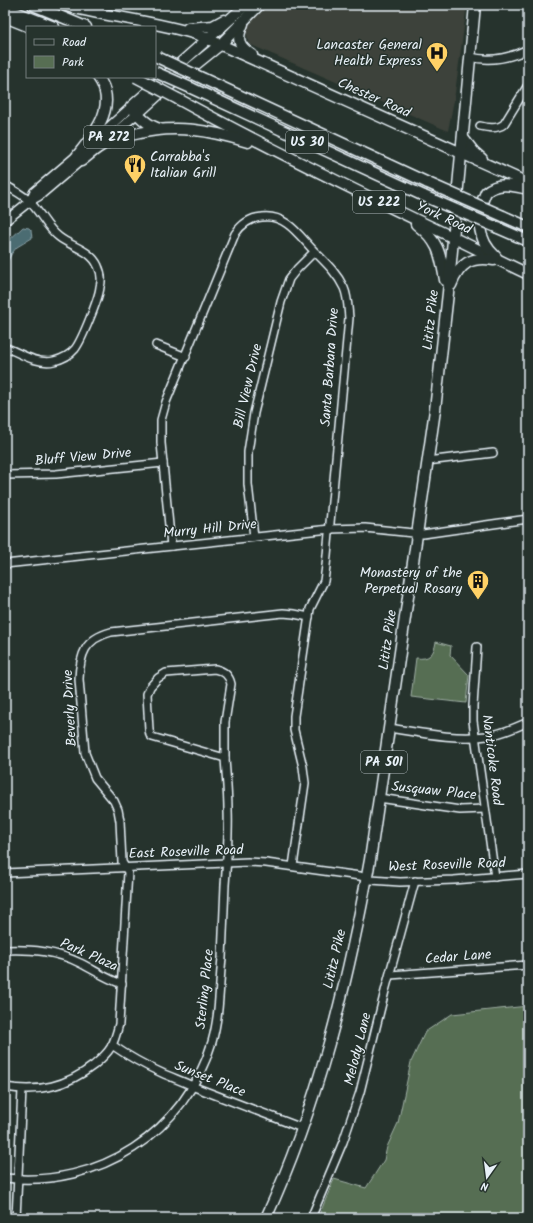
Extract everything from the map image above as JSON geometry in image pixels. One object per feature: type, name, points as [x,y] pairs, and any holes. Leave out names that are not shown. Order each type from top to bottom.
[{"type":"highway","points":[[33,5],[84,26]]},
{"type":"highway","points":[[62,5],[105,15],[174,27],[195,28],[213,26],[240,17],[259,5]]},
{"type":"highway","points":[[246,5],[240,17],[240,43],[248,52],[273,68]]},
{"type":"highway","name":"Lititz Pike","points":[[266,1218],[278,1193],[318,1081],[356,933],[367,877],[390,728],[435,411],[476,5]]},
{"type":"highway","points":[[5,8],[51,26]]},
{"type":"highway","points":[[5,17],[26,25]]},
{"type":"highway","name":"PA 272","points":[[134,110],[209,38],[240,17]]},
{"type":"highway","name":"PA 272","points":[[134,110],[221,44],[240,17]]},
{"type":"highway","name":"Chester Road","points":[[174,27],[209,38],[528,183]]},
{"type":"highway","name":"US 30","points":[[156,57],[428,183],[528,227]]},
{"type":"highway","name":"US 30","points":[[156,72],[424,196],[528,241]]},
{"type":"highway","points":[[78,158],[101,123],[106,104],[105,89],[99,78]]},
{"type":"highway","name":"US 222","points":[[138,78],[227,126],[305,165]]},
{"type":"highway","points":[[134,110],[154,128],[162,130]]},
{"type":"highway","points":[[78,158],[106,143],[136,134],[162,130],[192,129],[222,134],[249,142],[305,165]]},
{"type":"highway","points":[[463,138],[474,152],[490,166]]},
{"type":"highway","name":"York Road","points":[[305,165],[528,274]]},
{"type":"highway","points":[[506,264],[490,250],[482,238],[479,219],[480,206],[486,192],[495,186],[505,184],[528,189]]},
{"type":"highway","points":[[399,212],[424,231],[438,248],[441,253],[448,293]]},
{"type":"highway","points":[[448,293],[455,274],[460,267],[468,262],[482,259],[506,264]]},
{"type":"main road","name":"PA 272","points":[[5,221],[30,201],[34,192],[78,158],[134,110]]},
{"type":"street","points":[[470,57],[488,60],[499,59],[510,57],[528,49]]},
{"type":"street","points":[[480,126],[493,128],[504,124],[528,86]]},
{"type":"street","points":[[5,185],[30,201],[52,231],[66,242],[83,250],[93,258],[99,270],[101,286],[81,338],[76,348],[69,354],[54,361],[41,361],[5,347]]},
{"type":"street","name":"Santa Barbara Drive","points":[[171,546],[161,443],[161,420],[166,402],[186,356],[232,239],[237,231],[248,220],[259,217],[277,218],[292,228],[338,277],[345,290],[348,306],[346,348],[325,578],[322,587],[311,606],[294,716],[294,730],[303,767],[305,783],[293,866]]},
{"type":"street","name":"Bill View Drive","points":[[254,537],[247,464],[250,430],[281,302],[288,282],[297,269],[314,252]]},
{"type":"street","points":[[156,345],[186,356]]},
{"type":"street","points":[[427,461],[493,453]]},
{"type":"street","name":"Bluff View Drive","points":[[5,476],[56,474],[163,462]]},
{"type":"street","name":"Murry Hill Drive","points":[[5,564],[330,529],[365,528],[423,534],[528,519]]},
{"type":"street","name":"Beverly Drive","points":[[122,984],[128,872],[122,862],[118,810],[114,801],[95,778],[89,765],[84,746],[79,668],[82,655],[87,645],[94,639],[104,634],[125,630],[283,613],[309,617]]},
{"type":"street","name":"Nanticoke Road","points":[[478,647],[473,706],[475,737],[495,876]]},
{"type":"street","name":"Sterling Place","points":[[5,1178],[18,1180],[38,1180],[73,1174],[99,1166],[140,1144],[161,1126],[182,1102],[193,1086],[212,1042],[218,1011],[227,862],[228,809],[225,758],[225,722],[231,684],[226,673],[215,670],[166,673],[158,678],[150,687],[147,694],[150,735],[152,737],[225,758]]},
{"type":"street","points":[[390,728],[439,736],[475,737],[500,733],[528,722]]},
{"type":"street","name":"Susquaw Place","points":[[379,798],[460,810],[485,809]]},
{"type":"street","name":"East Roseville Road","points":[[5,873],[227,862],[293,866],[367,877]]},
{"type":"street","name":"West Roseville Road","points":[[367,877],[371,880],[378,881],[415,881],[528,874]]},
{"type":"street","name":"Melody Lane","points":[[311,1218],[343,1142],[358,1100],[415,881]]},
{"type":"street","name":"Park Plaza","points":[[5,950],[34,949],[51,952],[80,962],[122,984],[119,1024],[112,1045],[107,1053],[98,1062],[81,1074],[52,1087],[22,1090],[5,1087]]},
{"type":"street","name":"Cedar Lane","points":[[390,975],[528,965]]},
{"type":"street","name":"Sunset Place","points":[[112,1045],[132,1058],[163,1074],[302,1128]]},
{"type":"street","points":[[16,1218],[22,1090]]},
{"type":"shaded area","points":[[265,5],[467,5],[454,100],[448,131],[249,44],[245,27]]},
{"type":"green space","points":[[436,642],[451,646],[450,655],[469,675],[466,703],[411,697],[416,658],[428,657],[434,650]]},
{"type":"green space","points":[[528,1006],[528,1218],[318,1218],[334,1179],[366,1188],[384,1160],[387,1147],[398,1123],[411,1062],[425,1032],[452,1014]]},
{"type":"water","points":[[23,227],[31,230],[32,238],[17,247],[5,266],[5,244]]},
{"type":"place","name":"Lancaster General Health Express","points":[[437,72]]},
{"type":"place","name":"Carrabba's Italian Grill","points":[[135,184]]},
{"type":"place","name":"Monastery of the Perpetual Rosary","points":[[478,600]]}]
